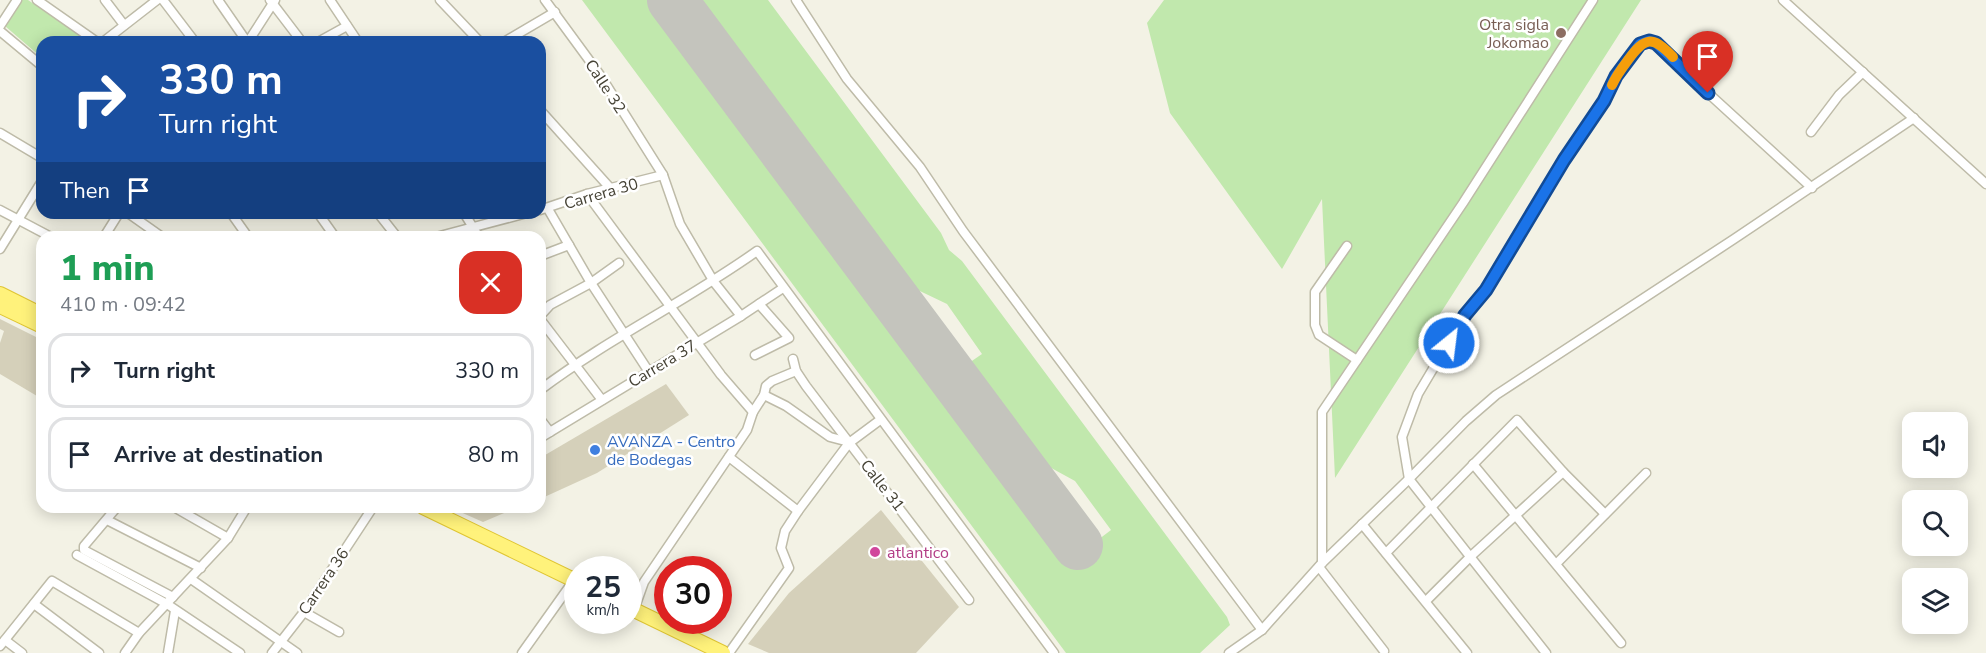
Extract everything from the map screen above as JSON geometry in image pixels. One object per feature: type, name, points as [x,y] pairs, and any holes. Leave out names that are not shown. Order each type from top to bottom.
[{"type":"highway","points":[[0,294],[36,312]]},
{"type":"highway","points":[[0,306],[36,323]]},
{"type":"highway","points":[[437,513],[564,576]]},
{"type":"highway","points":[[642,614],[723,653]]},
{"type":"street","points":[[17,0],[0,29],[36,61]]},
{"type":"street","points":[[37,0],[88,36]]},
{"type":"street","points":[[105,0],[124,25]]},
{"type":"street","points":[[110,36],[156,0]]},
{"type":"street","points":[[163,0],[190,36]]},
{"type":"street","points":[[218,0],[244,36]]},
{"type":"street","points":[[330,0],[354,36]]},
{"type":"street","points":[[441,0],[474,36]]},
{"type":"street","name":"Calle 32","points":[[545,0],[600,75],[663,175],[680,224],[714,282],[741,316]]},
{"type":"street","points":[[796,0],[847,79],[920,167],[963,231],[1262,630]]},
{"type":"street","points":[[1384,651],[1320,565],[1322,412],[1463,203],[1593,0]]},
{"type":"street","points":[[1783,0],[1986,184]]},
{"type":"street","points":[[252,36],[273,1],[296,36]]},
{"type":"street","points":[[514,36],[555,12]]},
{"type":"street","points":[[329,36],[347,26]]},
{"type":"street","points":[[1546,653],[1409,479],[1402,437],[1418,394],[1465,315],[1486,290],[1564,160],[1604,101],[1616,76],[1640,44],[1649,41],[1656,43],[1669,53],[1708,93],[1812,188]]},
{"type":"street","points":[[1811,132],[1839,94],[1863,72]]},
{"type":"street","points":[[546,117],[611,189]]},
{"type":"street","points":[[1229,653],[1262,630],[1320,565],[1466,421],[1496,395],[1812,188],[1914,118]]},
{"type":"street","points":[[0,133],[36,154]]},
{"type":"street","name":"Carrera 30","points":[[546,208],[587,194],[663,175]]},
{"type":"street","points":[[0,249],[36,190]]},
{"type":"street","points":[[587,194],[720,375],[753,412]]},
{"type":"street","points":[[0,210],[40,231]]},
{"type":"street","points":[[546,213],[649,372]]},
{"type":"street","points":[[136,219],[154,231]]},
{"type":"street","points":[[383,219],[392,231]]},
{"type":"street","points":[[468,219],[475,231]]},
{"type":"street","points":[[456,231],[502,219]]},
{"type":"street","points":[[546,254],[568,245]]},
{"type":"street","points":[[1347,246],[1315,292],[1315,325],[1319,335],[1357,360]]},
{"type":"street","points":[[546,386],[575,364],[714,282],[757,251],[1054,653]]},
{"type":"street","points":[[546,310],[550,305],[591,283],[619,263]]},
{"type":"street","name":"Carrera 37","points":[[546,434],[783,288]]},
{"type":"street","points":[[754,355],[789,338],[759,304]]},
{"type":"street","points":[[546,325],[602,400]]},
{"type":"street","name":"Calle 31","points":[[794,360],[796,371],[969,600]]},
{"type":"street","points":[[642,588],[747,430],[753,412],[765,395],[764,390],[772,381],[796,371]]},
{"type":"street","points":[[765,395],[786,406],[830,437],[849,443]]},
{"type":"street","points":[[729,653],[789,568],[781,548],[785,531],[849,443],[880,420]]},
{"type":"street","points":[[1386,552],[1517,420],[1563,472],[1605,514]]},
{"type":"street","points":[[546,427],[550,432]]},
{"type":"street","points":[[729,457],[798,511]]},
{"type":"street","points":[[1473,464],[1557,562],[1621,643]]},
{"type":"street","points":[[1426,601],[1470,556],[1563,472]]},
{"type":"street","points":[[1557,562],[1646,473]]},
{"type":"street","points":[[112,513],[84,546],[84,550],[173,597]]},
{"type":"street","points":[[184,513],[228,538]]},
{"type":"street","points":[[125,653],[139,633],[228,538],[243,513]]},
{"type":"street","name":"Carrera 36","points":[[272,653],[303,612],[368,513]]},
{"type":"street","points":[[107,520],[201,568]]},
{"type":"street","points":[[1362,524],[1467,653]]},
{"type":"street","points":[[77,555],[166,604],[240,653]]},
{"type":"street","points":[[191,579],[297,653]]},
{"type":"street","points":[[22,653],[2,643],[52,582],[139,633]]},
{"type":"street","points":[[522,653],[564,596]]},
{"type":"street","points":[[34,604],[99,653]]},
{"type":"street","points":[[168,653],[175,611]]},
{"type":"street","points":[[303,612],[339,632]]},
{"type":"green space","points":[[19,0],[28,0],[81,36],[36,36],[36,53],[5,26]]},
{"type":"green space","points":[[582,0],[650,0],[1069,562],[1111,530],[1075,481],[1033,458],[966,365],[982,354],[947,304],[901,282],[691,0],[768,0],[941,233],[949,250],[962,261],[1227,617],[1230,625],[1200,653],[1066,653]]},
{"type":"green space","points":[[1164,0],[1641,0],[1335,478],[1322,199],[1282,269],[1170,113],[1147,23]]},
{"type":"building","points":[[0,319],[36,337],[36,395],[0,374],[0,343],[4,331],[0,329]]},
{"type":"building","name":"AVANZA - Centro de Bodegas","points":[[666,384],[689,415],[597,473],[546,496],[546,454]]},
{"type":"building","name":"atlantico","points":[[881,510],[959,607],[916,653],[769,653],[748,644],[789,593]]},
{"type":"building","points":[[463,513],[504,513],[483,522]]},
{"type":"runway","points":[[672,0],[1078,545]]},
{"type":"slow traffic","points":[[1612,85],[1640,44],[1649,41],[1656,43],[1673,57]]},
{"type":"place","name":"Otra sigla Jokomao","points":[[1561,33]]},
{"type":"place","name":"AVANZA - Centro de Bodegas","points":[[595,450]]},
{"type":"place","name":"atlantico","points":[[875,552]]},
{"type":"route","points":[[1449,343],[1465,315],[1486,290],[1518,239],[1564,160],[1604,101],[1616,76],[1640,44],[1649,41],[1656,43],[1669,53],[1708,93]]}]
